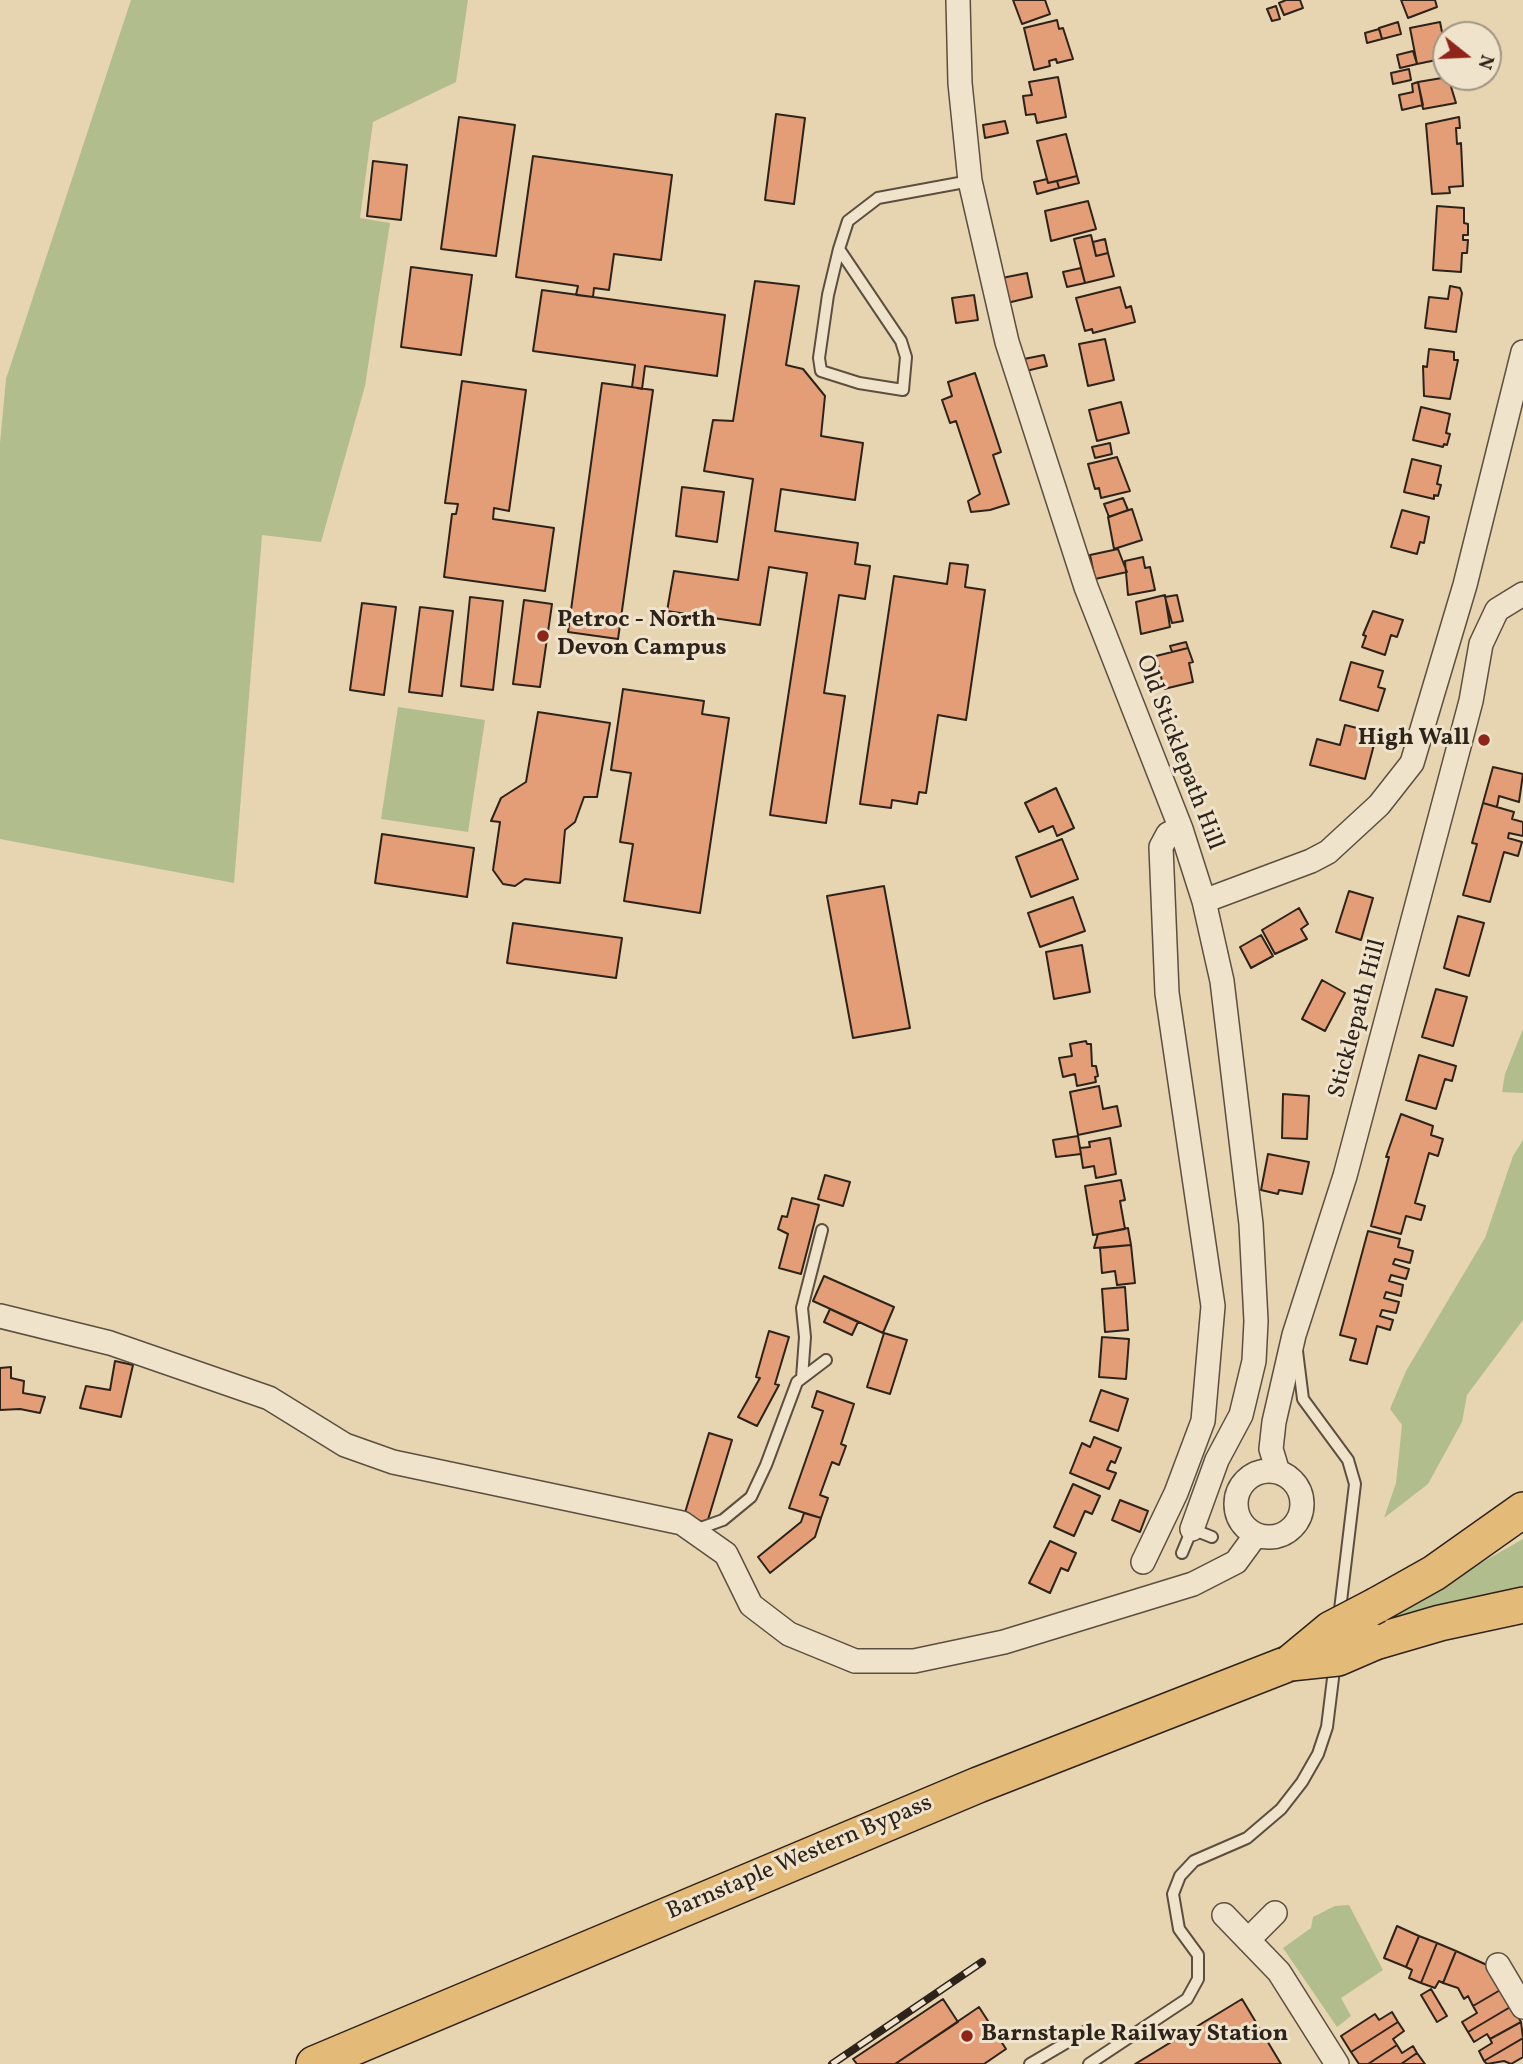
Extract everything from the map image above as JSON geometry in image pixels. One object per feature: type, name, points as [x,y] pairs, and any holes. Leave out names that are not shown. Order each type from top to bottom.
[{"type":"main road","name":"Barnstaple Western Bypass","points":[[1290,1663],[1331,1629],[1434,1573],[1523,1510]]},
{"type":"main road","name":"Barnstaple Western Bypass","points":[[314,2064],[978,1785],[1290,1663],[1338,1658],[1375,1642],[1440,1623],[1523,1605]]},
{"type":"street","name":"Old Sticklepath Hill","points":[[958,0],[960,83],[970,181],[1007,342],[1086,587],[1181,828],[1204,901],[1222,981],[1251,1224],[1256,1321],[1254,1361],[1241,1415],[1217,1460],[1202,1533]]},
{"type":"street","points":[[1204,901],[1302,865],[1328,852],[1379,805],[1412,763],[1465,585],[1523,352]]},
{"type":"street","name":"Sticklepath Hill","points":[[1279,1472],[1271,1449],[1274,1422],[1294,1335],[1345,1176],[1471,701],[1481,644],[1497,610],[1523,594]]},
{"type":"street","points":[[1143,1562],[1176,1493],[1203,1421],[1213,1306],[1167,993],[1161,847],[1168,834],[1181,828]]},
{"type":"street","points":[[0,1316],[110,1343],[269,1398],[345,1445],[393,1462],[682,1523],[726,1554],[751,1605],[789,1634],[855,1661],[914,1661],[1004,1642],[1193,1584],[1236,1562],[1255,1536]]},
{"type":"street","points":[[1266,1471],[1279,1472],[1297,1485],[1302,1510],[1294,1527],[1286,1533],[1276,1537],[1255,1536],[1237,1513],[1238,1492],[1251,1476],[1266,1471]]},
{"type":"street","points":[[1248,1940],[1275,1913]]},
{"type":"street","points":[[1224,1915],[1279,1972],[1337,2064]]},
{"type":"street","points":[[1498,1965],[1523,2007]]},
{"type":"lane","points":[[839,249],[901,341],[906,357],[903,390],[859,383],[821,371],[819,358],[839,249],[848,221],[878,198],[970,181]]},
{"type":"lane","points":[[802,1378],[805,1337],[802,1308],[822,1230]]},
{"type":"lane","points":[[1088,2064],[1187,1999],[1198,1979],[1198,1955],[1179,1929],[1173,1894],[1180,1876],[1194,1861],[1247,1838],[1281,1809],[1302,1783],[1318,1754],[1326,1727],[1355,1484],[1348,1460],[1303,1399],[1294,1335]]},
{"type":"lane","points":[[693,1531],[723,1520],[751,1497],[766,1465],[792,1393],[802,1378],[825,1360]]},
{"type":"lane","name":"Old Sticklepath Hill","points":[[1182,1553],[1202,1533]]},
{"type":"lane","points":[[1030,2064],[1088,2030]]},
{"type":"green space","points":[[131,0],[468,0],[456,82],[373,122],[360,218],[390,223],[365,386],[321,542],[262,535],[234,883],[0,839],[0,443],[6,379]]},
{"type":"green space","points":[[398,707],[485,720],[468,832],[381,819]]},
{"type":"green space","points":[[1523,1029],[1523,1093],[1502,1092],[1505,1074]]},
{"type":"green space","points":[[1523,1140],[1523,1320],[1467,1395],[1462,1422],[1428,1484],[1384,1518],[1396,1483],[1402,1425],[1390,1409],[1406,1371],[1485,1238],[1513,1156]]},
{"type":"green space","points":[[1523,1539],[1523,1592],[1374,1631],[1377,1622]]},
{"type":"green space","points":[[1349,1905],[1383,1970],[1341,1998],[1351,2016],[1337,2027],[1283,1948],[1311,1928],[1313,1917],[1335,1906]]},
{"type":"building","points":[[1013,0],[1045,0],[1050,14],[1022,24]]},
{"type":"building","points":[[1300,0],[1303,8],[1284,15],[1279,3]]},
{"type":"building","points":[[1401,0],[1435,0],[1437,7],[1408,18]]},
{"type":"building","points":[[1276,6],[1280,19],[1272,21],[1267,9]]},
{"type":"building","points":[[1057,20],[1059,29],[1063,28],[1073,59],[1057,63],[1056,59],[1049,61],[1050,66],[1034,70],[1024,28]]},
{"type":"building","points":[[1398,22],[1401,34],[1382,39],[1379,28]]},
{"type":"building","points":[[1432,24],[1432,61],[1417,64],[1410,28]]},
{"type":"building","points":[[1379,29],[1382,39],[1367,43],[1365,33]]},
{"type":"building","points":[[1413,51],[1417,64],[1400,68],[1397,55]]},
{"type":"building","points":[[1409,69],[1411,80],[1393,84],[1391,73]]},
{"type":"building","points":[[1058,77],[1066,117],[1037,123],[1035,114],[1026,115],[1023,96],[1032,95],[1029,82]]},
{"type":"building","points":[[1432,80],[1432,91],[1452,91],[1456,103],[1423,109],[1418,82]]},
{"type":"building","points":[[1418,82],[1423,105],[1402,110],[1399,95],[1413,92],[1412,84]]},
{"type":"building","points":[[776,114],[805,118],[794,204],[765,200]]},
{"type":"building","points":[[459,117],[515,125],[496,256],[441,249]]},
{"type":"building","points":[[1459,117],[1460,128],[1456,128],[1457,144],[1461,143],[1463,186],[1449,187],[1450,193],[1432,194],[1426,124]]},
{"type":"building","points":[[1005,121],[1008,133],[985,138],[983,125]]},
{"type":"building","points":[[1066,134],[1077,176],[1048,183],[1037,141]]},
{"type":"building","points":[[533,156],[672,175],[661,260],[614,254],[609,290],[594,288],[593,297],[576,295],[578,286],[516,277]]},
{"type":"building","points":[[373,161],[407,165],[401,220],[367,216]]},
{"type":"building","points":[[1077,176],[1079,183],[1059,188],[1057,181]]},
{"type":"building","points":[[1047,179],[1048,183],[1057,181],[1059,188],[1037,194],[1034,182]]},
{"type":"building","points":[[1088,201],[1096,229],[1051,241],[1045,211]]},
{"type":"building","points":[[1437,206],[1464,208],[1464,223],[1468,224],[1468,235],[1463,235],[1463,240],[1468,240],[1467,253],[1462,253],[1461,272],[1433,270]]},
{"type":"building","points":[[1091,235],[1096,256],[1108,253],[1114,276],[1085,283],[1074,239]]},
{"type":"building","points":[[1105,239],[1108,253],[1096,256],[1093,242]]},
{"type":"building","points":[[411,267],[472,275],[461,355],[401,347]]},
{"type":"building","points":[[1081,268],[1085,283],[1067,287],[1063,272]]},
{"type":"building","points":[[1027,273],[1032,297],[1007,303],[1002,278]]},
{"type":"building","points":[[755,281],[799,286],[786,365],[803,369],[825,396],[821,436],[863,443],[855,500],[781,489],[775,531],[858,543],[855,564],[870,566],[865,599],[839,595],[824,693],[845,696],[826,823],[770,815],[807,573],[769,567],[760,625],[667,611],[674,571],[738,580],[753,479],[704,471],[713,420],[733,421]]},
{"type":"building","points":[[1450,286],[1460,288],[1462,293],[1456,332],[1425,328],[1429,297],[1448,299]]},
{"type":"building","points":[[1120,287],[1126,308],[1131,306],[1135,322],[1093,333],[1092,329],[1085,331],[1076,298]]},
{"type":"building","points":[[542,290],[725,315],[717,376],[645,366],[642,389],[632,387],[635,365],[533,351]]},
{"type":"building","points":[[974,295],[978,320],[956,323],[952,298]]},
{"type":"building","points":[[1105,339],[1114,380],[1088,386],[1079,344]]},
{"type":"building","points":[[1429,349],[1454,352],[1454,360],[1458,360],[1450,399],[1424,396],[1423,366],[1427,367]]},
{"type":"building","points":[[1044,355],[1047,366],[1026,371],[1024,359]]},
{"type":"building","points":[[975,373],[1001,452],[993,455],[1009,504],[971,512],[968,501],[980,494],[956,421],[950,423],[942,400],[952,396],[948,382]]},
{"type":"building","points":[[462,381],[526,390],[509,511],[494,508],[493,519],[554,528],[545,591],[444,577],[452,514],[456,514],[458,504],[445,503]]},
{"type":"building","points":[[602,383],[653,390],[618,639],[568,632]]},
{"type":"building","points":[[1121,402],[1129,433],[1097,441],[1089,410]]},
{"type":"building","points":[[1421,407],[1450,414],[1446,433],[1450,434],[1447,445],[1444,444],[1443,447],[1413,440]]},
{"type":"building","points":[[1110,443],[1112,454],[1095,458],[1092,447]]},
{"type":"building","points":[[1117,457],[1130,491],[1101,498],[1099,488],[1095,489],[1088,464]]},
{"type":"building","points":[[1412,459],[1441,466],[1437,484],[1441,485],[1438,496],[1434,495],[1434,499],[1404,492]]},
{"type":"building","points":[[682,487],[724,492],[717,542],[676,536]]},
{"type":"building","points":[[1123,498],[1128,510],[1109,517],[1104,504]]},
{"type":"building","points":[[1132,509],[1142,540],[1114,549],[1108,517]]},
{"type":"building","points":[[1402,510],[1429,517],[1424,543],[1420,542],[1417,554],[1391,547]]},
{"type":"building","points":[[1118,549],[1127,572],[1095,579],[1090,555]]},
{"type":"building","points":[[1143,557],[1145,568],[1150,567],[1155,590],[1128,595],[1125,561]]},
{"type":"building","points":[[950,563],[968,565],[965,587],[985,590],[966,720],[938,715],[926,793],[919,792],[917,804],[892,800],[891,808],[860,804],[894,576],[947,584]]},
{"type":"building","points":[[1165,595],[1170,627],[1141,634],[1136,602]]},
{"type":"building","points":[[1177,595],[1183,621],[1172,623],[1165,597]]},
{"type":"building","points":[[470,597],[503,601],[493,690],[461,686]]},
{"type":"building","points":[[524,600],[552,604],[540,687],[513,684]]},
{"type":"building","points":[[362,603],[396,607],[384,695],[350,690]]},
{"type":"building","points":[[420,607],[453,611],[442,696],[409,692]]},
{"type":"building","points":[[1373,611],[1403,620],[1397,637],[1391,635],[1385,655],[1362,647],[1366,636],[1363,635]]},
{"type":"building","points":[[1186,642],[1188,648],[1172,652],[1170,646]]},
{"type":"building","points":[[1188,648],[1193,662],[1189,663],[1193,682],[1164,689],[1156,656]]},
{"type":"building","points":[[1351,662],[1383,671],[1378,687],[1385,689],[1378,711],[1340,700]]},
{"type":"building","points":[[623,689],[704,701],[702,714],[729,718],[700,913],[624,901],[633,844],[620,842],[631,773],[611,770]]},
{"type":"building","points":[[538,712],[610,723],[597,797],[584,797],[575,822],[565,830],[560,883],[525,879],[515,886],[503,884],[493,870],[500,822],[491,821],[501,798],[526,782]]},
{"type":"building","points":[[1345,725],[1377,733],[1365,779],[1310,765],[1317,739],[1340,745]]},
{"type":"building","points":[[1493,767],[1523,774],[1519,802],[1499,796],[1497,807],[1483,803]]},
{"type":"building","points":[[1056,788],[1074,828],[1057,836],[1053,826],[1039,832],[1025,803]]},
{"type":"building","points":[[1483,803],[1514,812],[1512,819],[1523,822],[1523,836],[1509,833],[1508,838],[1522,842],[1518,856],[1504,852],[1490,902],[1463,895],[1477,844],[1472,843]]},
{"type":"building","points":[[382,834],[474,848],[467,897],[375,883]]},
{"type":"building","points":[[1062,839],[1078,879],[1031,897],[1016,857]]},
{"type":"building","points":[[884,886],[910,1028],[853,1038],[827,896]]},
{"type":"building","points":[[1349,891],[1373,898],[1361,940],[1336,932]]},
{"type":"building","points":[[1073,897],[1085,931],[1040,947],[1028,913]]},
{"type":"building","points":[[1299,908],[1308,924],[1301,929],[1307,939],[1275,954],[1262,930]]},
{"type":"building","points":[[1458,916],[1484,923],[1469,976],[1444,968]]},
{"type":"building","points":[[513,923],[622,938],[616,978],[507,963]]},
{"type":"building","points":[[1261,935],[1273,956],[1251,968],[1240,947]]},
{"type":"building","points":[[1082,945],[1090,992],[1054,999],[1046,952]]},
{"type":"building","points":[[1322,980],[1345,993],[1325,1031],[1302,1019]]},
{"type":"building","points":[[1436,989],[1467,997],[1453,1046],[1422,1037]]},
{"type":"building","points":[[1086,1041],[1091,1044],[1092,1066],[1096,1066],[1098,1076],[1095,1077],[1096,1082],[1077,1086],[1075,1074],[1063,1077],[1059,1058],[1072,1056],[1070,1044]]},
{"type":"building","points":[[1419,1055],[1456,1066],[1452,1081],[1445,1079],[1436,1109],[1406,1100]]},
{"type":"building","points":[[1099,1086],[1103,1109],[1117,1106],[1121,1126],[1078,1135],[1070,1092]]},
{"type":"building","points":[[1283,1094],[1309,1096],[1307,1139],[1282,1138]]},
{"type":"building","points":[[1401,1114],[1433,1126],[1431,1135],[1443,1139],[1438,1156],[1429,1153],[1415,1203],[1425,1206],[1421,1220],[1406,1216],[1401,1234],[1371,1226],[1389,1157],[1386,1157]]},
{"type":"building","points":[[1078,1136],[1081,1154],[1056,1157],[1053,1140]]},
{"type":"building","points":[[1110,1138],[1116,1174],[1096,1178],[1094,1166],[1083,1168],[1080,1148],[1090,1147],[1089,1142]]},
{"type":"building","points":[[1268,1154],[1309,1162],[1302,1194],[1279,1190],[1278,1194],[1261,1190]]},
{"type":"building","points":[[825,1175],[850,1182],[843,1206],[818,1199]]},
{"type":"building","points":[[1121,1180],[1125,1200],[1120,1201],[1125,1229],[1093,1235],[1085,1186]]},
{"type":"building","points":[[792,1198],[819,1205],[801,1274],[779,1268],[788,1234],[778,1229],[782,1216],[787,1217]]},
{"type":"building","points":[[1128,1228],[1131,1245],[1094,1248],[1098,1234]]},
{"type":"building","points":[[1368,1231],[1400,1239],[1398,1247],[1413,1251],[1410,1263],[1395,1259],[1393,1264],[1409,1269],[1406,1279],[1391,1275],[1389,1281],[1403,1285],[1401,1296],[1386,1292],[1384,1298],[1399,1302],[1396,1313],[1382,1310],[1380,1316],[1393,1320],[1390,1330],[1377,1326],[1367,1364],[1350,1360],[1356,1339],[1340,1335]]},
{"type":"building","points":[[1131,1245],[1135,1283],[1117,1285],[1115,1271],[1102,1273],[1100,1248]]},
{"type":"building","points":[[824,1276],[894,1307],[883,1333],[813,1301]]},
{"type":"building","points":[[1125,1287],[1128,1330],[1105,1332],[1102,1289]]},
{"type":"building","points":[[830,1309],[858,1322],[852,1335],[824,1322]]},
{"type":"building","points":[[769,1331],[789,1337],[775,1384],[779,1385],[757,1426],[738,1417],[760,1378],[756,1377]]},
{"type":"building","points":[[884,1333],[907,1340],[890,1394],[867,1387]]},
{"type":"building","points":[[1102,1337],[1129,1339],[1126,1379],[1099,1377]]},
{"type":"building","points":[[115,1361],[133,1365],[121,1417],[80,1408],[86,1386],[110,1390]]},
{"type":"building","points":[[11,1367],[11,1378],[24,1381],[23,1393],[45,1397],[40,1413],[20,1409],[0,1410],[0,1368]]},
{"type":"building","points":[[1101,1390],[1128,1399],[1118,1431],[1090,1421]]},
{"type":"building","points":[[817,1391],[854,1404],[841,1444],[846,1446],[839,1465],[832,1462],[820,1495],[828,1498],[821,1518],[789,1508],[823,1411],[812,1407]]},
{"type":"building","points":[[709,1433],[732,1440],[707,1523],[684,1516]]},
{"type":"building","points":[[1094,1437],[1121,1448],[1115,1463],[1111,1461],[1107,1470],[1116,1473],[1109,1489],[1070,1473],[1082,1443],[1090,1447]]},
{"type":"building","points":[[1073,1484],[1100,1496],[1092,1514],[1085,1511],[1074,1536],[1054,1527]]},
{"type":"building","points":[[1120,1500],[1148,1511],[1140,1532],[1112,1520]]},
{"type":"building","points":[[804,1513],[821,1518],[815,1537],[770,1573],[758,1557],[801,1522]]},
{"type":"building","points":[[1050,1541],[1076,1553],[1068,1571],[1061,1568],[1050,1593],[1029,1583]]},
{"type":"building","points":[[1397,1926],[1419,1936],[1406,1967],[1384,1958]]},
{"type":"building","points":[[1419,1936],[1437,1943],[1421,1983],[1409,1978],[1412,1970],[1406,1967]]},
{"type":"building","points":[[1437,1943],[1456,1951],[1443,1983],[1439,1981],[1435,1988],[1421,1983]]},
{"type":"building","points":[[1456,1951],[1487,1965],[1502,1989],[1473,2006],[1468,1996],[1464,1999],[1458,1988],[1443,1983]]},
{"type":"building","points":[[1431,1989],[1447,2016],[1437,2022],[1421,1995]]},
{"type":"building","points":[[1502,1989],[1512,2006],[1468,2032],[1462,2022],[1477,2013],[1473,2006]]},
{"type":"building","points":[[943,1999],[958,2022],[895,2064],[857,2064],[853,2059]]},
{"type":"building","points":[[1242,1999],[1281,2064],[1135,2064]]},
{"type":"building","points":[[1512,2006],[1521,2022],[1490,2039],[1487,2034],[1474,2042],[1468,2032]]},
{"type":"building","name":"Barnstaple Railway Station","points":[[979,2007],[1006,2049],[984,2064],[895,2064]]},
{"type":"building","points":[[1392,2012],[1398,2022],[1351,2052],[1341,2036],[1375,2014],[1379,2020]]},
{"type":"building","points":[[1398,2022],[1404,2031],[1393,2039],[1397,2045],[1368,2064],[1359,2064],[1351,2052]]},
{"type":"building","points":[[1521,2022],[1523,2038],[1484,2061],[1479,2051],[1492,2043],[1490,2039]]},
{"type":"building","points":[[1523,2038],[1523,2057],[1511,2064],[1504,2061],[1487,2064],[1484,2061]]},
{"type":"building","points":[[1397,2045],[1402,2053],[1413,2046],[1417,2053],[1401,2064],[1368,2064]]},
{"type":"building","points":[[1417,2053],[1425,2064],[1401,2064]]},
{"type":"railway","points":[[832,2064],[982,1962]]},
{"type":"place","name":"Petroc - North Devon Campus","points":[[543,636]]},
{"type":"place","name":"High Wall","points":[[1484,740]]},
{"type":"place","name":"Barnstaple Railway Station","points":[[967,2036]]}]
